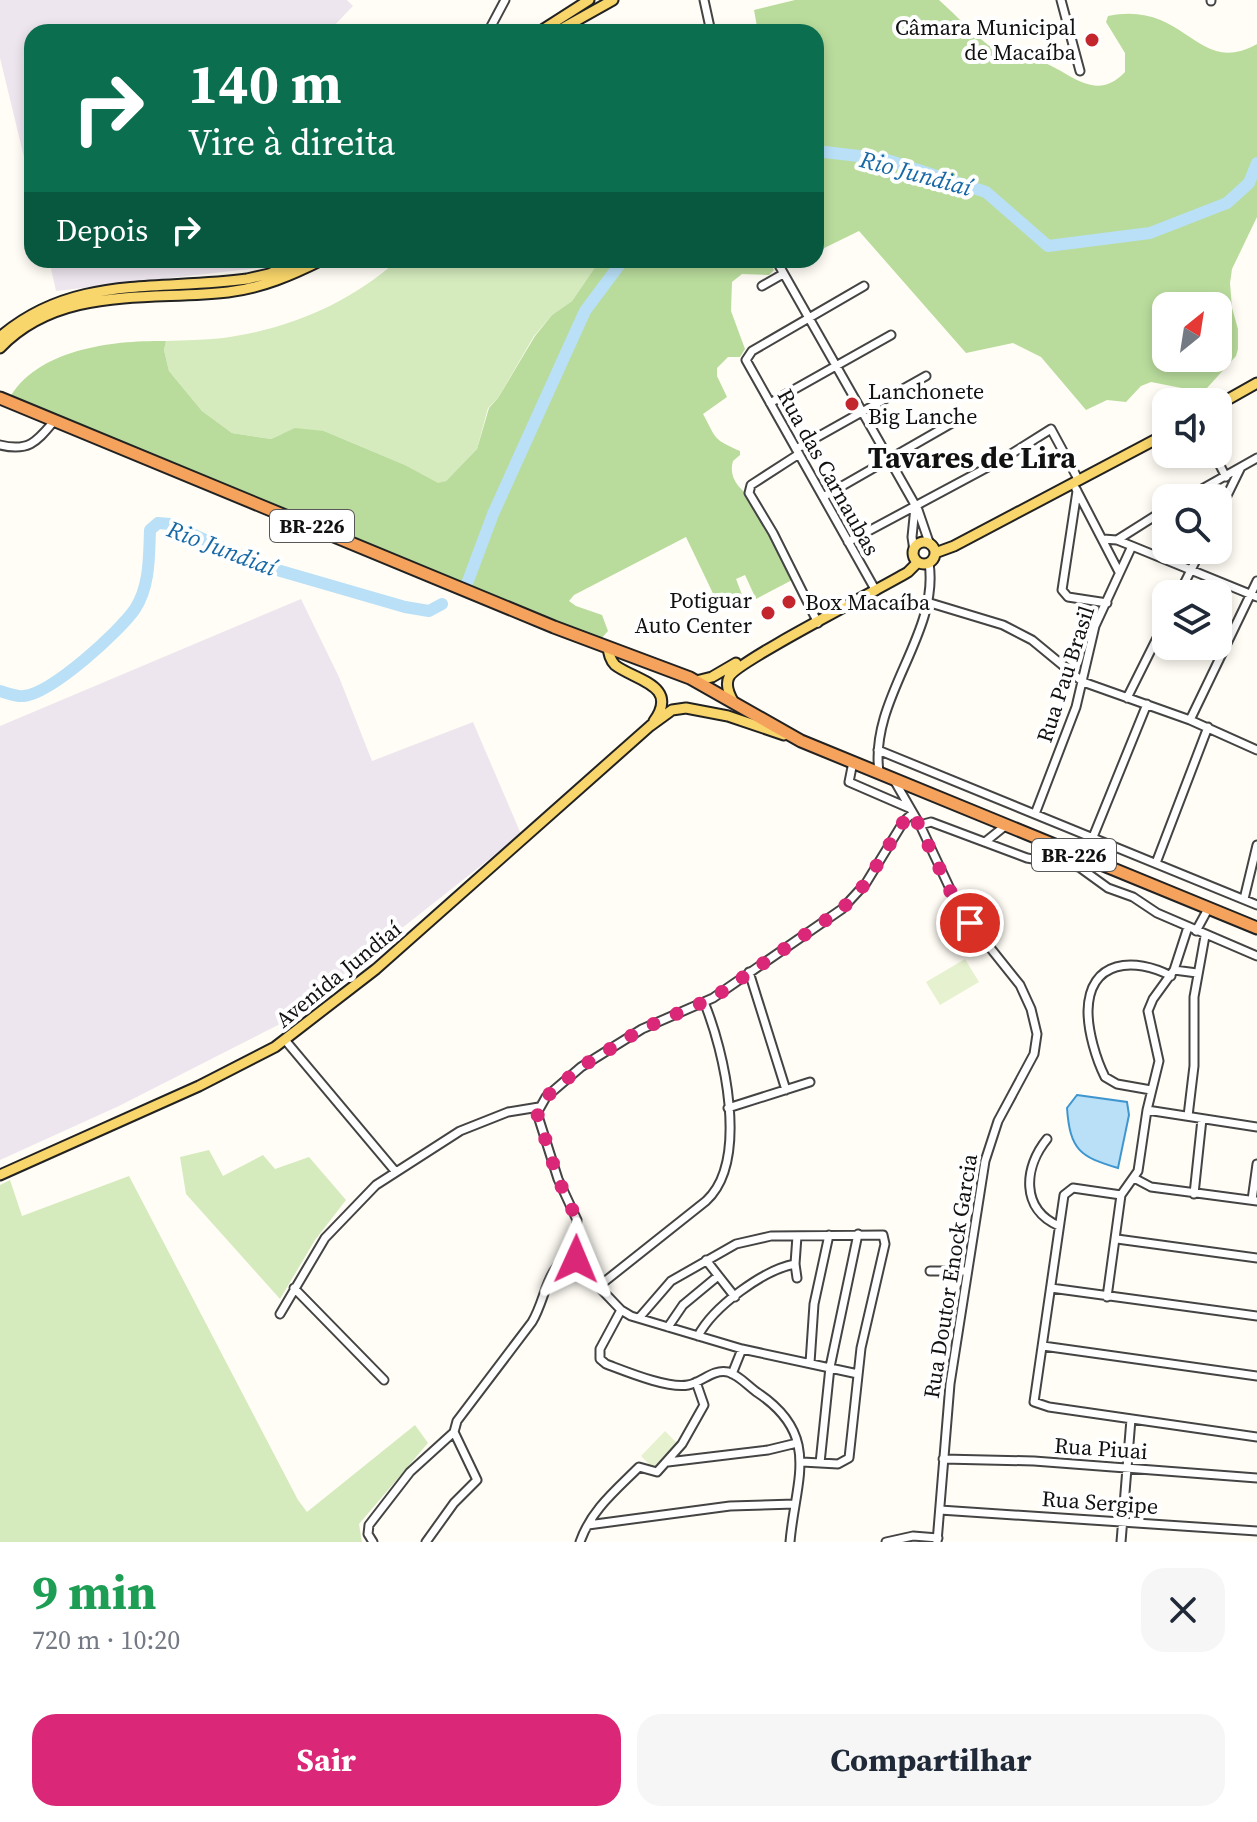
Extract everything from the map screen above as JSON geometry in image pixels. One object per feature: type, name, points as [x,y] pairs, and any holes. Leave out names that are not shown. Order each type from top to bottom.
[{"type":"highway","name":"BR-226","points":[[0,398],[608,648],[696,681],[801,741],[1005,826],[1078,861],[1257,928]]},
{"type":"main road","points":[[552,24],[589,0]]},
{"type":"main road","points":[[570,24],[613,0]]},
{"type":"main road","points":[[0,337],[34,312],[78,294],[247,279],[283,268]]},
{"type":"main road","points":[[0,348],[35,321],[72,304],[241,290],[285,278],[306,268]]},
{"type":"main road","points":[[1232,397],[1257,383]]},
{"type":"main road","points":[[924,562],[914,551],[921,543],[933,549],[954,546],[1152,442]]},
{"type":"main road","points":[[696,681],[712,677],[758,654],[876,591],[924,562],[933,549]]},
{"type":"main road","points":[[608,648],[609,656],[616,665],[644,679],[659,693],[662,708],[650,726]]},
{"type":"main road","points":[[733,701],[727,688],[730,676],[758,654]]},
{"type":"main road","name":"Avenida Jundiaí","points":[[0,1175],[199,1086],[285,1040],[376,969],[650,726],[672,710],[696,708],[801,741]]},
{"type":"street","points":[[492,24],[505,0]]},
{"type":"street","points":[[704,0],[709,24]]},
{"type":"street","points":[[1061,0],[1080,71]]},
{"type":"street","points":[[780,268],[915,505],[933,549]]},
{"type":"street","points":[[762,286],[783,274]]},
{"type":"street","points":[[809,319],[864,286]]},
{"type":"street","name":"Rua das Carnaubas","points":[[809,319],[750,354],[746,360],[876,591]]},
{"type":"street","points":[[770,403],[891,335]]},
{"type":"street","points":[[818,623],[773,533],[749,493],[751,485],[797,451],[926,376]]},
{"type":"street","points":[[823,497],[959,419]]},
{"type":"street","points":[[0,445],[28,447],[39,440],[55,420]]},
{"type":"street","points":[[848,542],[1003,459],[1051,429],[1119,572]]},
{"type":"street","points":[[1213,484],[1257,458]]},
{"type":"street","points":[[1232,485],[1241,467]]},
{"type":"street","points":[[1221,468],[1226,477]]},
{"type":"street","points":[[1075,484],[1062,590],[1068,597],[1107,603]]},
{"type":"street","points":[[914,551],[915,505]]},
{"type":"street","points":[[1117,540],[1152,518]]},
{"type":"street","points":[[1103,539],[1117,540],[1254,595]]},
{"type":"street","name":"Rua Pau Brasil","points":[[1035,814],[1083,682],[1095,626],[1132,546]]},
{"type":"street","points":[[879,772],[878,750],[889,701],[927,602],[924,562]]},
{"type":"street","points":[[1186,580],[1194,564]]},
{"type":"street","points":[[1190,720],[1254,595],[1257,581]]},
{"type":"street","points":[[927,602],[988,619],[1018,632],[1083,682],[1208,727],[1257,750]]},
{"type":"street","points":[[1127,698],[1152,648]]},
{"type":"street","points":[[1093,837],[1147,704]]},
{"type":"street","points":[[1156,863],[1208,727]]},
{"type":"street","points":[[878,750],[1257,905]]},
{"type":"street","points":[[853,762],[849,782],[911,811],[850,902],[704,1002],[658,1021],[611,1047],[566,1079],[537,1113],[542,1135],[577,1220],[574,1253],[582,1271],[621,1310],[742,1349],[858,1374]]},
{"type":"street","name":"Rua Doutor Enock Garcia","points":[[893,778],[920,825],[960,910],[1020,985],[1031,1009],[1037,1034],[1032,1060],[998,1121],[987,1148],[952,1373],[938,1540]]},
{"type":"street","points":[[920,825],[931,822],[1040,862],[1078,861],[1108,888],[1133,897],[1157,913],[1205,936],[1257,956]]},
{"type":"street","points":[[985,842],[1005,826]]},
{"type":"street","points":[[1244,899],[1257,845]]},
{"type":"street","points":[[1196,931],[1208,909]]},
{"type":"street","points":[[1107,1297],[1121,1195],[1134,1178],[1140,1161],[1147,1110],[1159,1061],[1148,1011],[1153,999],[1173,973],[1188,927]]},
{"type":"street","points":[[1188,1116],[1194,1066],[1193,1017],[1197,973],[1205,936]]},
{"type":"street","points":[[1151,1090],[1117,1084],[1105,1077],[1092,1035],[1089,1003],[1096,983],[1105,973],[1117,967],[1143,964],[1173,973],[1197,973]]},
{"type":"street","points":[[749,972],[786,1090]]},
{"type":"street","points":[[599,1286],[717,1190],[729,1157],[731,1141],[724,1065],[704,1002]]},
{"type":"street","points":[[285,1040],[395,1171]]},
{"type":"street","points":[[728,1108],[810,1082]]},
{"type":"street","points":[[280,1314],[314,1254],[335,1226],[376,1185],[460,1131],[508,1112],[539,1107]]},
{"type":"street","points":[[1147,1110],[1257,1127]]},
{"type":"street","points":[[1194,1194],[1202,1119]]},
{"type":"street","points":[[1047,1139],[1031,1164],[1029,1183],[1040,1213],[1059,1226]]},
{"type":"street","points":[[1134,1178],[1151,1187],[1254,1200],[1257,1164]]},
{"type":"street","points":[[1121,1195],[1083,1189],[1068,1190],[1064,1195],[1034,1396],[1036,1404],[1257,1437]]},
{"type":"street","points":[[820,1463],[830,1367],[858,1234]]},
{"type":"street","points":[[639,1318],[671,1281],[747,1240],[881,1234],[885,1244],[870,1303],[858,1374],[849,1458],[843,1463],[802,1462]]},
{"type":"street","points":[[810,1363],[814,1304],[829,1235]]},
{"type":"street","points":[[797,1236],[797,1278]]},
{"type":"street","points":[[1117,1239],[1257,1258]]},
{"type":"street","points":[[373,1542],[368,1534],[369,1525],[410,1472],[454,1432],[463,1411],[532,1322],[542,1305],[547,1280],[554,1268],[574,1253]]},
{"type":"street","points":[[706,1260],[735,1297]]},
{"type":"street","points":[[698,1336],[708,1320],[735,1297],[766,1274],[795,1264]]},
{"type":"street","points":[[930,1271],[967,1271]]},
{"type":"street","points":[[668,1327],[683,1305],[718,1276]]},
{"type":"street","points":[[294,1288],[384,1380]]},
{"type":"street","points":[[1051,1288],[1257,1316]]},
{"type":"street","points":[[621,1310],[600,1349],[600,1359],[604,1363],[683,1386],[711,1373],[732,1374],[775,1406],[797,1443],[802,1462],[790,1542]]},
{"type":"street","points":[[1043,1346],[1257,1376]]},
{"type":"street","points":[[732,1374],[742,1349]]},
{"type":"street","points":[[580,1542],[601,1505],[640,1467],[656,1472],[682,1444],[703,1410],[704,1402],[696,1382]]},
{"type":"street","points":[[1121,1542],[1131,1419]]},
{"type":"street","points":[[426,1542],[464,1490],[476,1482],[454,1432]]},
{"type":"street","points":[[668,1462],[768,1450],[797,1443]]},
{"type":"street","name":"Rua Piuai","points":[[943,1459],[1034,1461],[1257,1478]]},
{"type":"street","points":[[588,1525],[730,1506],[795,1504]]},
{"type":"street","name":"Rua Sergipe","points":[[940,1510],[1257,1531]]},
{"type":"street","points":[[886,1542],[913,1536],[938,1540]]},
{"type":"shaded area","points":[[0,0],[347,0],[353,6],[336,24],[24,24],[24,157],[0,58]]},
{"type":"shaded area","points":[[51,268],[258,268],[56,291]]},
{"type":"shaded area","points":[[301,599],[339,677],[372,761],[473,722],[521,834],[282,1023],[119,1106],[0,1160],[0,726]]},
{"type":"green space","points":[[795,0],[939,0],[1000,53],[1037,60],[1092,85],[1114,81],[1125,72],[1125,53],[1106,22],[1108,16],[1135,14],[1156,18],[1219,52],[1236,52],[1257,44],[1257,217],[1232,269],[1231,292],[1152,292],[1152,372],[1222,372],[1207,388],[1182,388],[1151,382],[1141,386],[1126,402],[1107,400],[1086,410],[1041,357],[1013,343],[966,353],[859,231],[824,248],[824,24],[757,24],[754,10]]},
{"type":"green space","points":[[388,268],[595,268],[572,301],[552,315],[534,336],[498,398],[488,408],[477,449],[446,481],[438,484],[405,465],[324,431],[282,434],[271,439],[232,433],[202,411],[169,371],[164,350],[166,341],[223,338],[294,321],[338,302]]},
{"type":"green space","points":[[595,268],[773,268],[769,275],[742,274],[732,282],[731,311],[745,349],[740,357],[728,357],[717,368],[717,376],[727,397],[703,414],[717,438],[740,451],[733,461],[733,477],[752,498],[794,579],[756,599],[745,575],[736,579],[744,600],[719,606],[686,537],[574,595],[569,601],[602,615],[608,631],[598,642],[6,405],[18,386],[34,371],[54,360],[99,346],[166,341],[164,350],[169,371],[202,411],[232,433],[271,439],[295,428],[324,431],[405,465],[438,483],[446,481],[477,449],[489,408],[535,336],[552,315],[572,301]]},
{"type":"green space","points":[[1232,308],[1238,329],[1236,356],[1232,360]]},
{"type":"green space","points":[[965,959],[979,982],[940,1005],[926,982]]},
{"type":"green space","points":[[209,1150],[223,1176],[263,1155],[275,1169],[309,1157],[346,1200],[315,1240],[280,1299],[186,1194],[180,1157]]},
{"type":"green space","points":[[129,1176],[307,1512],[415,1425],[428,1443],[359,1524],[362,1542],[0,1542],[0,1185],[10,1180],[22,1216]]},
{"type":"green space","points":[[665,1431],[680,1446],[656,1471],[641,1456]]},
{"type":"water","points":[[1077,1095],[1127,1102],[1129,1115],[1118,1168],[1094,1160],[1074,1143],[1067,1108]]},
{"type":"waterway","name":"Rio Jundiaí","points":[[824,152],[884,159],[986,192],[1048,246],[1150,233],[1227,203],[1249,183],[1257,163]]},
{"type":"waterway","name":"Rio Jundiaí","points":[[468,581],[493,514],[585,311],[617,268]]},
{"type":"waterway","name":"Rio Jundiaí","points":[[0,691],[24,696],[51,684],[84,660],[127,619],[144,591],[150,530],[158,523],[170,524],[260,565],[405,607],[429,611],[442,604]]},
{"type":"place","name":"Câmara Municipal de Macaíba","points":[[1092,40]]},
{"type":"place","name":"Lanchonete Big Lanche","points":[[852,404]]},
{"type":"place","name":"Box Macaíba","points":[[789,602]]},
{"type":"place","name":"Potiguar Auto Center","points":[[768,613]]},
{"type":"district","name":"Tavares de Lira","points":[[972,457]]},
{"type":"route","points":[[576,1259],[577,1220],[558,1179],[537,1113],[546,1097],[566,1079],[595,1057],[642,1029],[713,998],[842,909],[861,889],[904,821],[913,813],[954,899],[970,923]]}]
